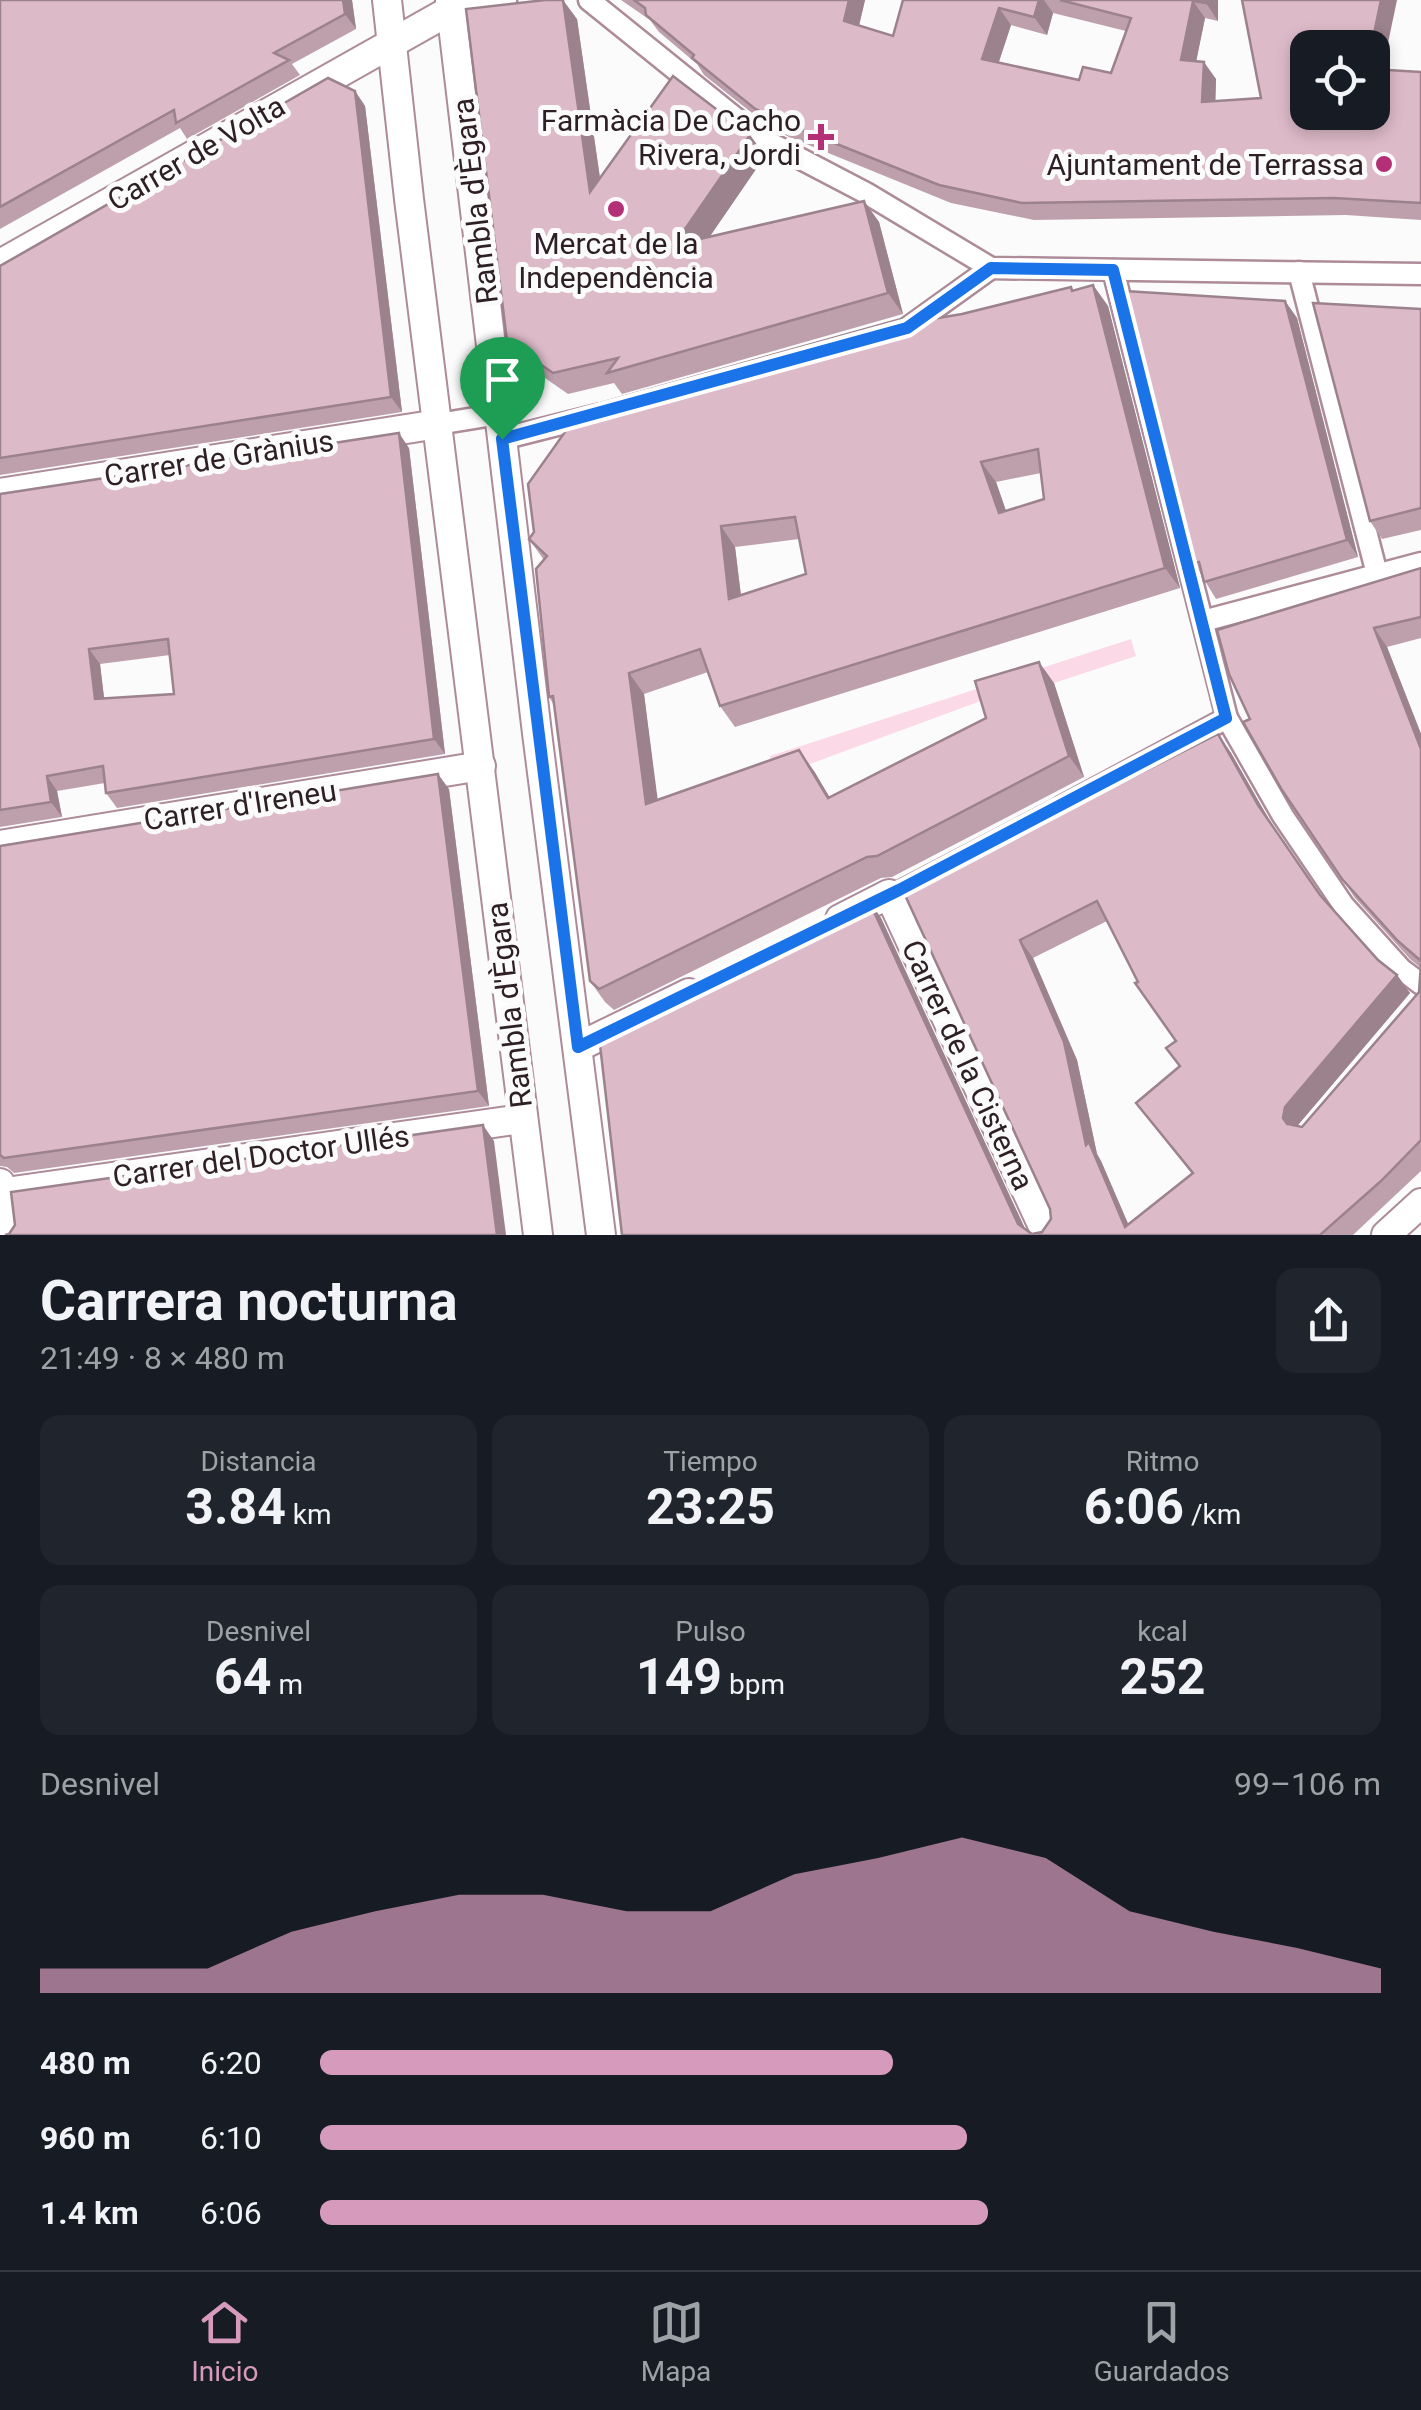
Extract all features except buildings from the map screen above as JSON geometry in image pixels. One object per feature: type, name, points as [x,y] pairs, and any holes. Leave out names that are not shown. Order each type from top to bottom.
[{"type":"street","name":"Rambla d'Ègara","points":[[387,0],[408,198],[538,1235]]},
{"type":"street","points":[[461,7],[486,8],[506,0]]},
{"type":"street","points":[[591,2],[759,137],[866,193],[991,268],[1421,274]]},
{"type":"street","name":"Rambla d'Ègara","points":[[461,7],[500,426],[601,1235]]},
{"type":"street","name":"Carrer de Volta","points":[[0,264],[461,7]]},
{"type":"street","points":[[898,330],[991,268]]},
{"type":"street","points":[[1113,270],[1226,718],[1282,816],[1344,906],[1421,984]]},
{"type":"street","points":[[1299,272],[1376,574]]},
{"type":"street","points":[[438,424],[500,426],[609,412]]},
{"type":"street","name":"Carrer de Grànius","points":[[0,493],[438,424]]},
{"type":"street","points":[[1203,621],[1421,563]]},
{"type":"street","points":[[1038,818],[1226,718]]},
{"type":"street","name":"Carrer d'Ireneu","points":[[0,845],[481,766]]},
{"type":"street","points":[[820,928],[917,881]]},
{"type":"street","name":"Carrer de la Cisterna","points":[[889,894],[1047,1235]]},
{"type":"street","points":[[578,1047],[715,980]]},
{"type":"street","name":"Carrer del Doctor Ullés","points":[[0,1190],[522,1118]]},
{"type":"street","points":[[0,1190],[9,1235]]},
{"type":"street","points":[[1386,1235],[1421,1203]]},
{"type":"shaded area","points":[[1131,639],[1136,656],[1054,683],[986,699],[772,778],[770,756]]},
{"type":"place","name":"Farmàcia De Cacho Rivera, Jordi","points":[[821,137]]},
{"type":"place","name":"Ajuntament de Terrassa","points":[[1384,164]]},
{"type":"place","name":"Mercat de la Independència","points":[[616,209]]},
{"type":"route","points":[[991,268],[1113,270],[1226,718],[899,890],[578,1047],[502,439],[907,328],[991,268]]}]
